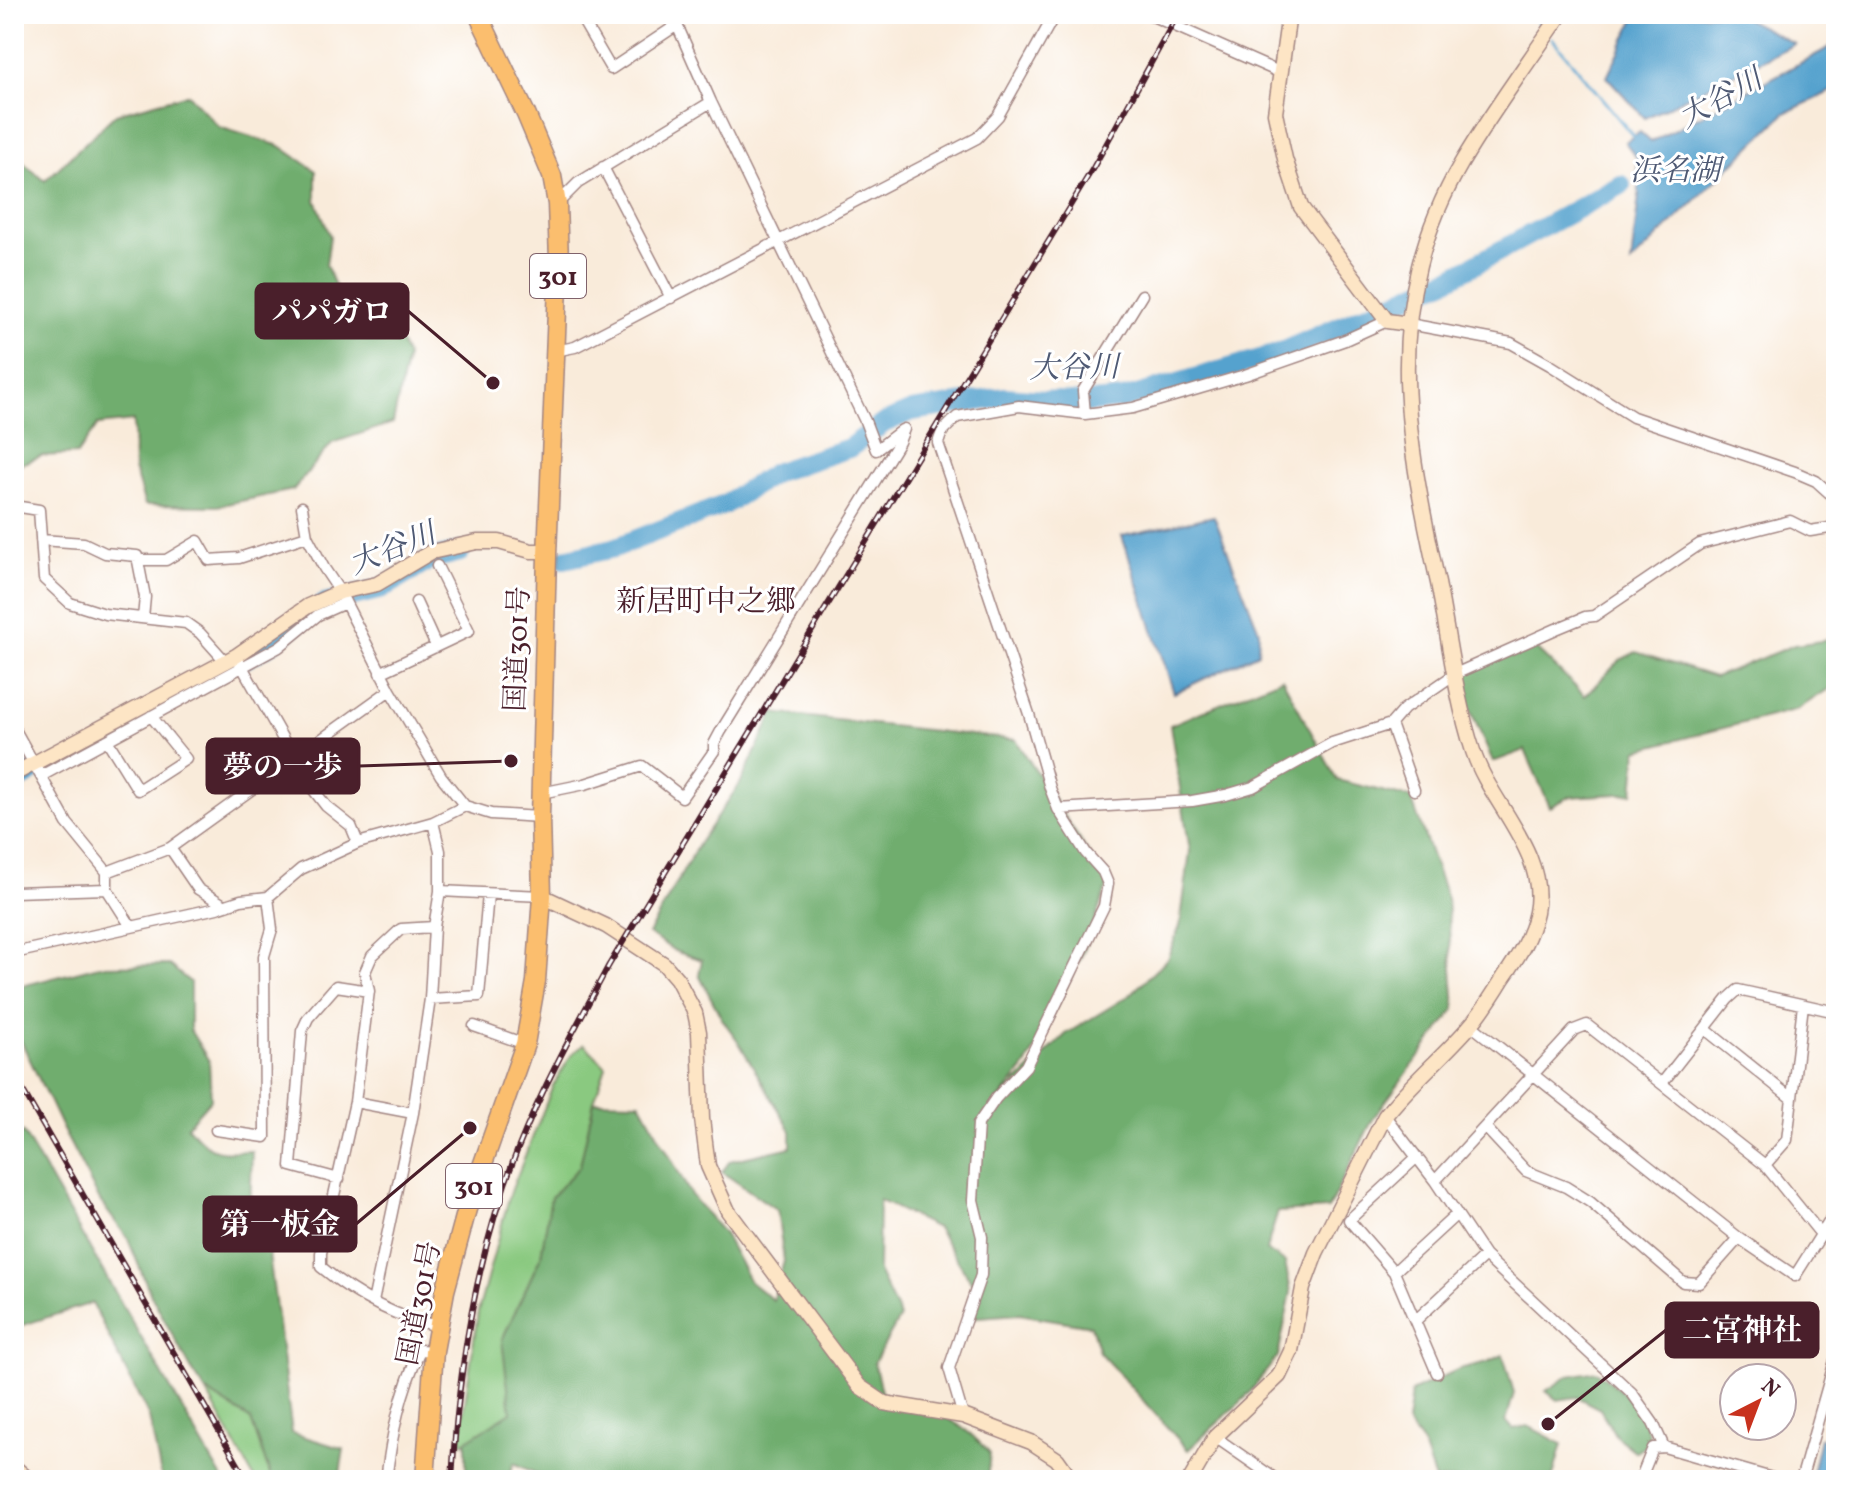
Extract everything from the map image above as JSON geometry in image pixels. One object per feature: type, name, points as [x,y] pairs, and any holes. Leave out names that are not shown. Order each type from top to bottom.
[{"type":"highway","name":"国道301号","points":[[425,1480],[434,1351],[439,1326],[462,1223],[525,1044],[536,981],[542,896],[540,817],[559,261],[557,204],[543,151],[478,14]]},
{"type":"street","points":[[541,793],[585,784],[642,766],[682,797],[714,751],[721,731],[899,442],[904,429],[876,450],[865,421],[711,102],[676,19],[611,69],[579,14]]},
{"type":"street","points":[[555,351],[575,347],[951,153],[985,132],[998,116],[1055,14]]},
{"type":"street","points":[[1148,14],[1279,72]]},
{"type":"street","points":[[1289,14],[1275,113],[1285,159],[1301,207],[1387,321]]},
{"type":"street","points":[[1190,1480],[1215,1437],[1279,1376],[1291,1351],[1303,1288],[1316,1253],[1385,1116],[1471,1025],[1531,932],[1538,899],[1537,880],[1527,851],[1477,763],[1455,674],[1415,465],[1406,398],[1409,324],[1416,279],[1436,218],[1461,163],[1559,17]]},
{"type":"street","points":[[557,204],[578,183],[711,102]]},
{"type":"street","points":[[603,167],[671,298]]},
{"type":"street","points":[[1085,414],[1083,391],[1142,295]]},
{"type":"street","points":[[963,1416],[949,1368],[981,1275],[982,1237],[973,1200],[978,1124],[996,1098],[1026,1066],[1104,906],[1108,884],[1103,872],[1086,853],[1058,809],[938,443],[942,432],[957,417],[1019,406],[1085,414],[1133,408],[1345,340],[1387,321],[1511,343],[1633,417],[1795,472],[1816,481],[1836,499]]},
{"type":"street","points":[[14,506],[39,510],[44,579],[70,603],[105,614],[186,623],[235,662],[292,759],[326,806],[351,826],[358,843]]},
{"type":"street","points":[[302,507],[307,536],[380,673],[441,776],[465,806],[491,814],[540,817]]},
{"type":"street","points":[[1058,809],[1192,801],[1253,787],[1332,743],[1391,724],[1404,709],[1455,674],[1542,634],[1594,616],[1700,544],[1790,521],[1810,531],[1836,527]]},
{"type":"street","points":[[138,560],[166,560],[198,541],[209,560],[239,558],[307,536]]},
{"type":"street","points":[[41,540],[84,543],[105,553],[137,556],[145,597],[143,618]]},
{"type":"street","points":[[14,774],[38,769],[107,740],[151,716],[235,662],[308,606],[342,598],[377,584],[431,552],[477,542],[499,542],[547,558]]},
{"type":"street","points":[[380,673],[469,631],[437,566]]},
{"type":"street","points":[[416,602],[436,646]]},
{"type":"street","points":[[38,769],[235,662]]},
{"type":"street","points":[[107,872],[170,848],[390,690]]},
{"type":"street","points":[[107,740],[138,790],[186,759],[151,716]]},
{"type":"street","points":[[1391,724],[1414,790]]},
{"type":"street","points":[[14,728],[67,823],[107,872],[107,889],[130,925]]},
{"type":"street","points":[[14,953],[241,900],[268,897],[301,869],[358,843],[433,822],[465,806]]},
{"type":"street","points":[[373,1302],[413,1113],[430,999],[434,927],[440,891],[440,851],[433,822]]},
{"type":"street","points":[[170,848],[198,889],[224,905]]},
{"type":"street","points":[[14,892],[107,889]]},
{"type":"street","points":[[440,891],[542,896],[606,926],[664,964],[677,979],[695,1013],[708,1166],[728,1211],[859,1386],[884,1403],[963,1416],[1031,1442],[1057,1459],[1072,1480]]},
{"type":"street","points":[[430,999],[479,996],[488,894]]},
{"type":"street","points":[[216,1130],[265,1137],[264,956],[272,929],[268,897]]},
{"type":"street","points":[[434,927],[401,929],[372,956],[365,972],[369,991],[355,1102],[321,1253],[321,1267],[373,1302],[421,1323],[439,1326]]},
{"type":"street","points":[[339,1179],[291,1166],[300,1039],[308,1018],[336,986],[369,991]]},
{"type":"street","points":[[1663,1082],[1738,990],[1836,1012]]},
{"type":"street","points":[[1765,1165],[1787,1140],[1803,1005]]},
{"type":"street","points":[[1471,1025],[1739,1238],[1795,1276],[1836,1211]]},
{"type":"street","points":[[1435,1181],[1574,1030],[1587,1025],[1765,1165],[1820,1233],[1836,1241]]},
{"type":"street","points":[[474,1026],[525,1044]]},
{"type":"street","points":[[1705,1029],[1791,1098]]},
{"type":"street","points":[[355,1102],[413,1113]]},
{"type":"street","points":[[1385,1116],[1435,1181],[1485,1256],[1632,1393],[1653,1423],[1664,1447]]},
{"type":"street","points":[[1486,1128],[1526,1171],[1566,1187],[1590,1202],[1683,1282],[1699,1283],[1739,1238]]},
{"type":"street","points":[[1417,1157],[1349,1220],[1394,1272],[1437,1373]]},
{"type":"street","points":[[1394,1272],[1457,1214]]},
{"type":"street","points":[[1415,1321],[1485,1256]]},
{"type":"street","points":[[386,1480],[394,1418],[412,1368],[420,1350],[434,1351]]},
{"type":"street","points":[[1801,1480],[1836,1357]]},
{"type":"street","points":[[1215,1437],[1277,1480]]},
{"type":"street","points":[[1640,1480],[1653,1448],[1664,1447],[1779,1480]]},
{"type":"street","points":[[14,1467],[29,1480]]},
{"type":"green space","points":[[188,94],[219,127],[280,146],[316,171],[316,200],[330,236],[326,265],[349,318],[387,313],[407,357],[393,423],[332,443],[293,490],[217,506],[145,505],[134,469],[133,421],[98,425],[77,454],[41,456],[21,464],[14,463],[14,155],[45,181],[116,114]]},
{"type":"green space","points":[[1836,639],[1836,684],[1798,709],[1637,750],[1633,793],[1569,797],[1550,807],[1525,750],[1493,762],[1455,674],[1534,647],[1585,696],[1620,660],[1636,652],[1715,677],[1794,645]]},
{"type":"green space","points":[[1282,678],[1337,780],[1411,798],[1447,899],[1455,1009],[1374,1117],[1328,1209],[1278,1212],[1266,1250],[1285,1262],[1291,1292],[1278,1356],[1246,1397],[1188,1450],[1099,1352],[1091,1326],[1019,1314],[966,1318],[974,1286],[937,1228],[879,1200],[878,1271],[900,1317],[874,1363],[884,1403],[931,1412],[966,1430],[990,1454],[987,1480],[550,1480],[514,1463],[508,1480],[466,1480],[466,1441],[511,1412],[502,1340],[541,1256],[551,1197],[580,1166],[594,1101],[640,1102],[691,1195],[724,1234],[750,1282],[773,1300],[784,1261],[777,1210],[722,1172],[730,1161],[791,1147],[791,1131],[722,1019],[699,975],[702,960],[677,952],[648,934],[699,843],[741,782],[774,713],[1016,740],[1108,884],[1083,953],[1026,1066],[994,1105],[1066,1034],[1130,995],[1167,959],[1180,926],[1190,851],[1170,725]]},
{"type":"green space","points":[[169,965],[190,982],[190,1030],[209,1061],[211,1099],[187,1126],[215,1150],[252,1151],[249,1246],[268,1246],[292,1433],[344,1449],[339,1480],[272,1480],[251,1420],[206,1391],[150,1293],[128,1239],[100,1201],[14,1026],[14,988],[99,966]]},
{"type":"green space","points":[[584,1044],[606,1066],[594,1101],[580,1167],[551,1200],[541,1256],[502,1340],[514,1417],[459,1444],[478,1312],[510,1194],[553,1086],[572,1054]]},
{"type":"green space","points":[[23,1132],[223,1480],[162,1480],[149,1417],[92,1303],[14,1328],[14,1141]]},
{"type":"green space","points":[[1503,1355],[1514,1393],[1506,1421],[1513,1429],[1528,1426],[1562,1444],[1552,1480],[1435,1480],[1422,1443],[1407,1423],[1411,1392],[1459,1369]]},
{"type":"green space","points":[[1596,1371],[1624,1393],[1644,1421],[1650,1443],[1636,1452],[1616,1436],[1600,1409],[1577,1397],[1557,1400],[1546,1391],[1569,1376]]},
{"type":"green space","points":[[206,1391],[251,1420],[272,1480],[255,1480]]},
{"type":"water","points":[[1637,14],[1737,14],[1795,44],[1645,118],[1607,77]]},
{"type":"water","name":"浜名湖","points":[[1836,44],[1836,89],[1785,113],[1631,263],[1639,195],[1637,158],[1625,142],[1640,132],[1651,142]]},
{"type":"water","points":[[1214,516],[1259,631],[1258,653],[1174,693],[1122,536]]},
{"type":"water","points":[[1820,1438],[1836,1444],[1827,1475],[1836,1480],[1811,1478]]},
{"type":"waterway","points":[[1532,14],[1545,30]]},
{"type":"waterway","points":[[1552,38],[1634,137]]},
{"type":"waterway","name":"大谷川","points":[[564,559],[614,548],[724,505],[776,472],[849,448],[884,423],[912,411],[1005,397],[1082,403],[1123,399],[1277,354],[1450,278],[1621,185]]},
{"type":"waterway","name":"大谷川","points":[[241,661],[266,647],[325,603],[382,589],[432,559],[460,552]]},
{"type":"waterway","name":"大谷川","points":[[14,783],[31,773]]},
{"type":"railway","points":[[452,1480],[464,1355],[480,1272],[490,1231],[517,1151],[549,1080],[609,965],[1093,168],[1178,14]]},
{"type":"railway","points":[[14,1075],[247,1480]]},
{"type":"place","name":"パパガロ","points":[[493,383]]},
{"type":"place","name":"夢の一歩","points":[[511,761]]},
{"type":"place","name":"第一板金","points":[[470,1128]]},
{"type":"place","name":"二宮神社","points":[[1548,1424]]},
{"type":"district","name":"新居町中之郷","points":[[706,601]]}]
